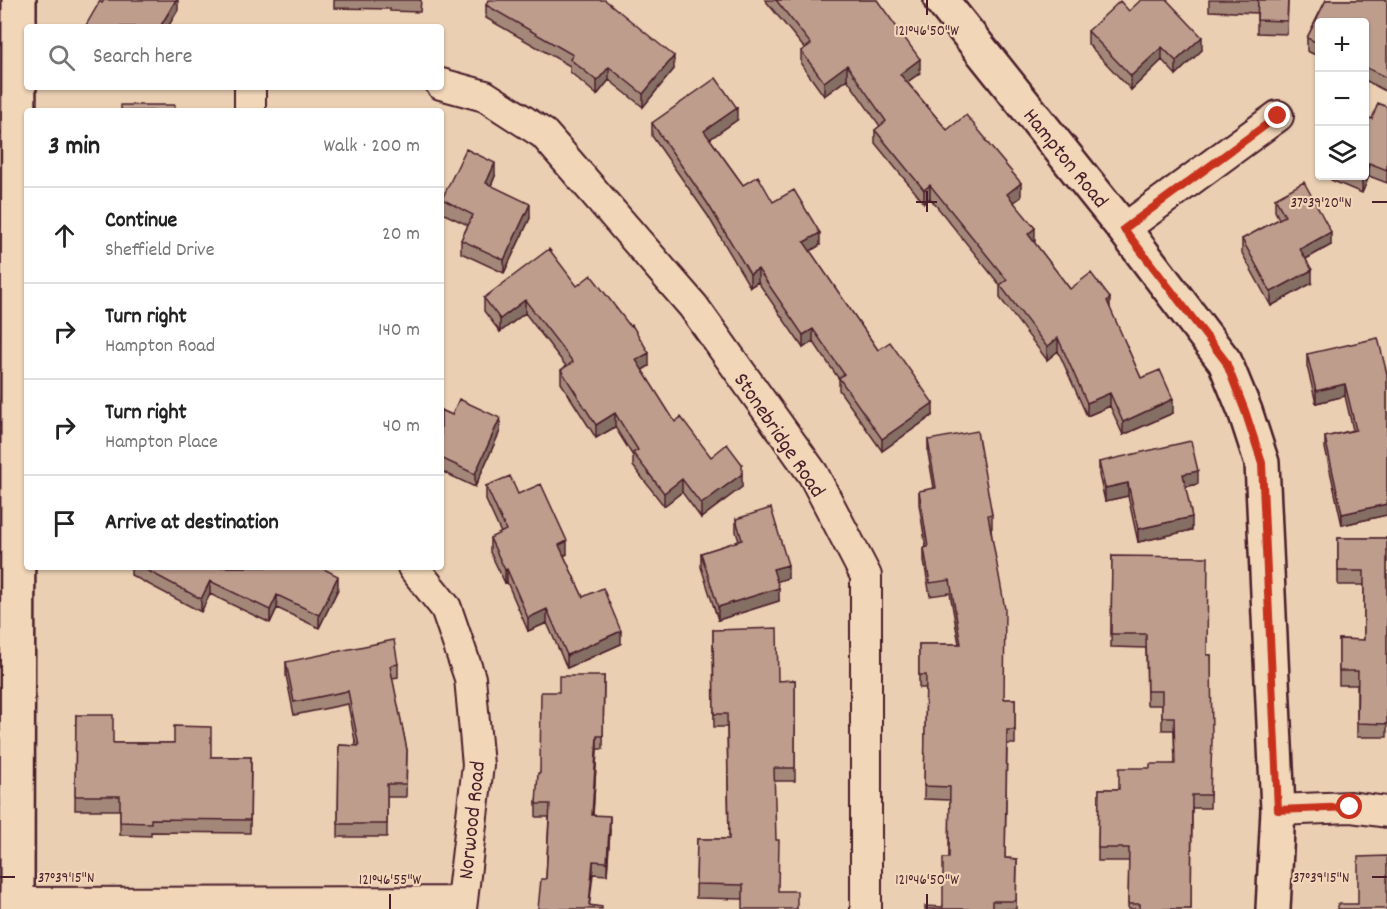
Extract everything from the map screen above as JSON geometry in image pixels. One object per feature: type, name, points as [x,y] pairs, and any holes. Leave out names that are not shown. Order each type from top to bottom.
[{"type":"street","points":[[19,0],[17,906],[461,905]]},
{"type":"street","name":"Hampton Road","points":[[941,0],[1124,229],[1226,362],[1245,411],[1262,463],[1278,810],[1273,909]]},
{"type":"street","name":"Stonebridge Road","points":[[444,85],[485,96],[544,134],[693,306],[813,474],[866,576],[866,909]]},
{"type":"street","points":[[250,90],[250,108]]},
{"type":"street","points":[[1124,229],[1278,116]]},
{"type":"street","name":"Norwood Road","points":[[415,570],[446,608],[470,678],[478,765],[461,905]]},
{"type":"street","points":[[1278,810],[1350,807],[1387,812]]},
{"type":"building","points":[[104,0],[176,0],[162,24],[87,24],[100,1],[102,3]]},
{"type":"building","points":[[488,0],[605,0],[674,56],[643,94],[609,67],[597,81],[570,59],[573,55],[486,5]]},
{"type":"building","points":[[776,0],[877,0],[920,59],[900,74],[947,130],[966,115],[1021,183],[1007,194],[1035,228],[1028,234],[1070,289],[1091,273],[1110,298],[1107,301],[1141,378],[1160,370],[1173,399],[1123,422],[1110,393],[1087,403],[1058,338],[1047,347],[1000,285],[1007,280],[930,185],[924,190],[875,130],[886,121],[847,65],[824,82],[801,51],[811,44]]},
{"type":"building","points":[[1141,0],[1167,0],[1202,37],[1176,61],[1162,47],[1131,76],[1088,31],[1120,1],[1129,11]]},
{"type":"building","points":[[1258,0],[1288,0],[1287,21],[1257,20]]},
{"type":"building","points":[[1326,0],[1387,0],[1387,78],[1369,69],[1369,18],[1317,18]]},
{"type":"building","points":[[1315,22],[1315,42],[1307,38]]},
{"type":"building","points":[[716,78],[737,108],[704,131],[743,185],[758,176],[773,202],[794,190],[820,233],[804,242],[878,350],[890,342],[933,403],[882,439],[839,378],[844,374],[813,329],[803,335],[758,269],[750,274],[708,204],[652,123]]},
{"type":"building","points":[[1378,103],[1387,107],[1387,170],[1369,163],[1369,118],[1372,119]]},
{"type":"building","points":[[121,105],[175,105],[175,108],[121,108]]},
{"type":"building","points":[[466,149],[495,163],[486,183],[530,204],[504,260],[461,240],[473,215],[444,200],[444,195]]},
{"type":"building","points":[[1304,182],[1331,232],[1300,249],[1312,270],[1271,292],[1242,239],[1285,216],[1275,198]]},
{"type":"building","points":[[549,249],[577,286],[591,275],[630,326],[632,325],[649,353],[636,360],[675,422],[681,417],[711,457],[727,444],[742,464],[742,474],[701,504],[682,479],[664,493],[633,453],[638,450],[615,413],[596,425],[561,370],[573,362],[525,300],[500,319],[484,298]]},
{"type":"building","points":[[1378,338],[1387,374],[1387,504],[1342,514],[1325,437],[1356,430],[1345,384],[1316,391],[1307,354]]},
{"type":"building","points":[[459,399],[500,418],[475,474],[444,459],[444,411],[452,415]]},
{"type":"building","points":[[977,431],[992,514],[988,515],[1005,609],[1004,699],[1015,699],[1015,730],[1007,730],[1005,858],[1017,859],[1016,901],[992,901],[992,909],[925,909],[925,906],[943,907],[943,858],[949,858],[950,787],[924,786],[926,675],[919,675],[919,644],[961,644],[950,580],[930,583],[924,548],[928,547],[919,491],[936,488],[928,440]]},
{"type":"building","points":[[1191,441],[1198,471],[1183,474],[1192,517],[1138,529],[1128,483],[1105,488],[1099,462]]},
{"type":"building","points":[[510,476],[518,494],[541,484],[567,541],[559,545],[583,597],[603,588],[621,631],[567,655],[547,609],[528,618],[507,569],[505,570],[490,538],[506,530],[486,486]]},
{"type":"building","points":[[771,508],[788,565],[773,569],[779,588],[718,607],[701,553],[742,540],[736,519]]},
{"type":"building","points":[[1338,538],[1387,538],[1387,724],[1357,723],[1358,671],[1339,671],[1339,639],[1364,640],[1364,571],[1338,571]]},
{"type":"building","points":[[1112,556],[1208,557],[1207,655],[1211,655],[1212,740],[1210,795],[1192,795],[1191,909],[1140,909],[1140,904],[1128,904],[1129,848],[1098,848],[1099,789],[1119,789],[1119,768],[1150,768],[1150,764],[1175,764],[1174,717],[1162,717],[1162,691],[1147,691],[1146,634],[1111,634]]},
{"type":"building","points":[[147,570],[326,570],[338,576],[319,615],[277,595],[270,610],[210,581],[201,599]]},
{"type":"building","points":[[777,628],[778,681],[795,680],[795,768],[774,768],[776,840],[779,840],[778,891],[797,891],[797,909],[743,909],[743,885],[696,884],[697,839],[729,839],[727,714],[714,714],[713,630]]},
{"type":"building","points":[[394,640],[398,664],[390,666],[407,750],[406,784],[387,784],[387,824],[338,824],[339,745],[359,746],[348,691],[294,702],[286,662]]},
{"type":"building","points":[[559,676],[604,676],[603,736],[597,736],[592,815],[610,816],[607,862],[593,861],[589,905],[602,907],[602,909],[538,909],[541,879],[546,879],[550,804],[536,804],[538,773],[540,773],[541,692],[559,692]]},
{"type":"building","points":[[76,715],[113,715],[113,743],[174,743],[174,726],[211,727],[211,757],[251,757],[250,820],[151,819],[151,823],[120,822],[120,796],[75,796]]},
{"type":"building","points":[[1387,856],[1387,909],[1338,909],[1338,904],[1358,904],[1358,857]]},
{"type":"route","points":[[1278,116],[1124,229],[1226,362],[1262,463],[1278,810],[1350,807]]}]
